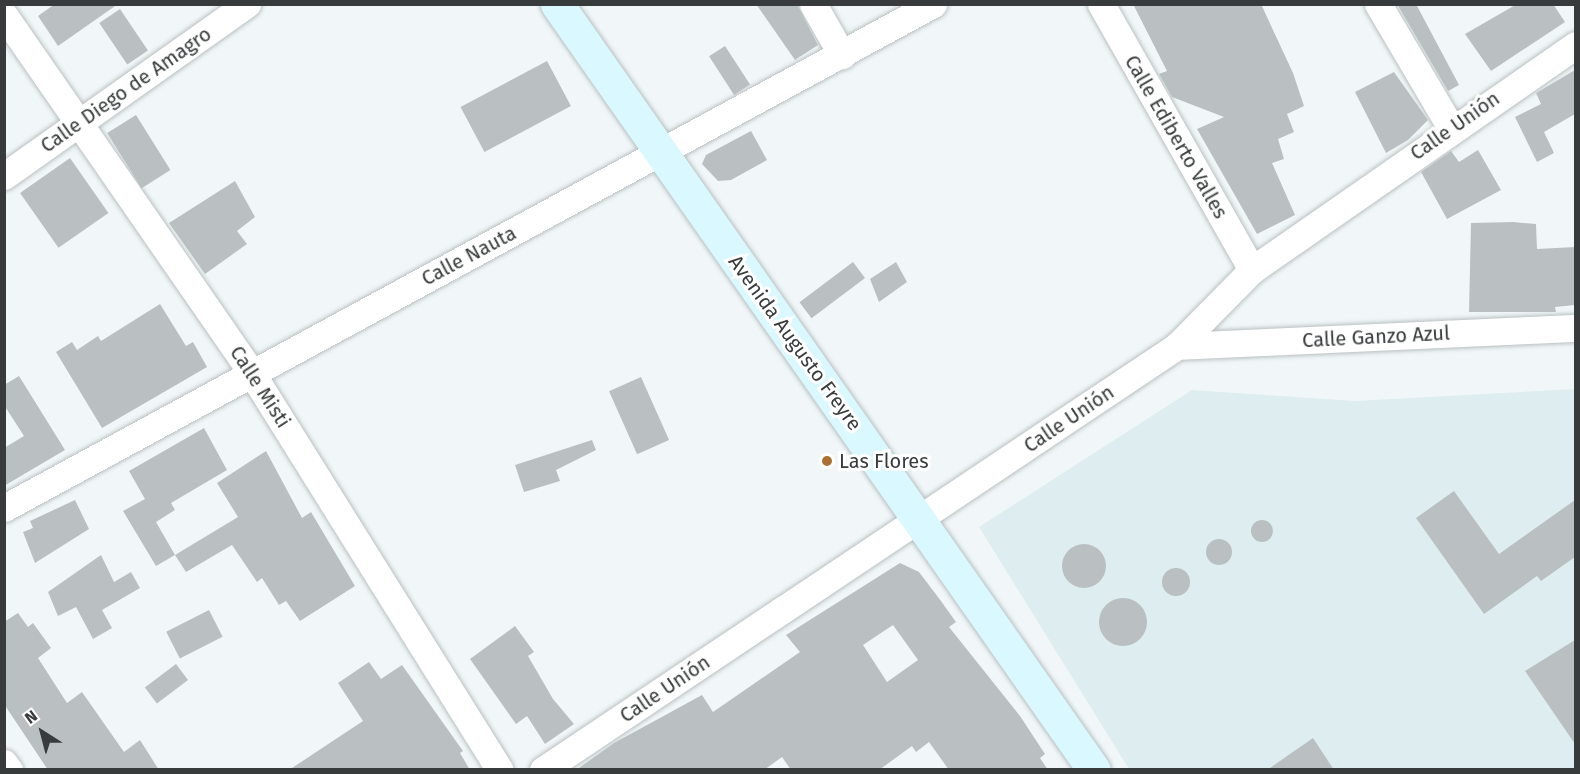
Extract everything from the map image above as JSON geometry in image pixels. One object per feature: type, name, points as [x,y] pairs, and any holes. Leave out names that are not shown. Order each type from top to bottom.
[{"type":"main road","name":"Avenida Augusto Freyre","points":[[557,4],[660,154],[921,519],[1094,770]]},
{"type":"street","name":"Calle Diego de Amagro","points":[[4,176],[247,4]]},
{"type":"street","points":[[813,4],[842,55]]},
{"type":"street","name":"Calle Nauta","points":[[4,508],[933,4]]},
{"type":"street","name":"Calle Ediberto Valles","points":[[1101,4],[1252,270]]},
{"type":"street","points":[[1378,4],[1450,128]]},
{"type":"street","name":"Calle Misti","points":[[4,15],[251,372],[501,770]]},
{"type":"street","name":"Calle Unión","points":[[543,770],[1177,346],[1252,270],[1450,128],[1575,45]]},
{"type":"street","name":"Calle Ganzo Azul","points":[[1177,346],[1575,328]]},
{"type":"street","points":[[4,763],[9,770]]},
{"type":"shaded area","points":[[1575,389],[1575,769],[1129,769],[979,527],[1192,390],[1355,401]]},
{"type":"building","points":[[55,4],[118,4],[58,46],[38,16]]},
{"type":"building","points":[[756,4],[797,4],[818,45],[795,60]]},
{"type":"building","points":[[1133,4],[1261,4],[1293,73],[1304,106],[1287,114],[1294,132],[1278,139],[1284,159],[1272,163],[1295,215],[1257,234],[1197,129],[1224,117],[1172,97],[1159,74],[1167,71]]},
{"type":"building","points":[[1397,4],[1416,4],[1459,85],[1448,91]]},
{"type":"building","points":[[1517,4],[1553,4],[1565,22],[1491,71],[1465,34]]},
{"type":"building","points":[[120,9],[148,50],[127,64],[99,23]]},
{"type":"building","points":[[725,46],[750,85],[734,95],[709,56]]},
{"type":"building","points":[[547,61],[571,106],[484,152],[460,107]]},
{"type":"building","points":[[1575,70],[1575,114],[1544,132],[1554,153],[1537,162],[1515,117],[1541,104],[1536,93]]},
{"type":"building","points":[[1394,72],[1428,120],[1408,140],[1386,153],[1355,92]]},
{"type":"building","points":[[136,115],[170,170],[142,188],[107,133]]},
{"type":"building","points":[[751,131],[767,160],[731,180],[718,181],[702,164],[706,155]]},
{"type":"building","points":[[1478,150],[1501,190],[1447,219],[1421,172],[1451,151],[1459,162]]},
{"type":"building","points":[[70,158],[108,213],[58,248],[20,193]]},
{"type":"building","points":[[235,181],[255,217],[237,231],[247,244],[205,274],[169,223]]},
{"type":"building","points":[[1471,223],[1536,224],[1537,249],[1575,247],[1575,305],[1555,307],[1556,312],[1469,312]]},
{"type":"building","points":[[853,262],[865,278],[812,318],[799,302]]},
{"type":"building","points":[[896,262],[907,282],[879,302],[870,279]]},
{"type":"building","points":[[160,304],[186,346],[193,342],[207,367],[102,428],[56,352],[72,342],[77,350],[98,336],[101,341]]},
{"type":"building","points":[[19,376],[65,450],[4,486],[4,448],[24,436],[4,405],[4,385]]},
{"type":"building","points":[[641,377],[669,440],[637,454],[609,391]]},
{"type":"building","points":[[204,428],[227,470],[171,503],[175,510],[156,522],[175,555],[156,566],[123,511],[145,499],[129,471]]},
{"type":"building","points":[[592,440],[596,450],[556,470],[560,481],[524,492],[515,465]]},
{"type":"building","points":[[266,451],[302,518],[311,512],[355,586],[300,621],[286,601],[279,605],[262,578],[257,582],[232,545],[186,572],[175,555],[238,517],[217,483]]},
{"type":"building","points":[[1454,491],[1499,554],[1575,500],[1575,557],[1541,581],[1537,576],[1484,614],[1416,518]]},
{"type":"building","points":[[75,500],[89,529],[35,563],[23,532],[33,528],[30,521]]},
{"type":"building","points":[[1262,520],[1270,523],[1273,531],[1270,539],[1262,542],[1254,539],[1251,531],[1254,523]]},
{"type":"building","points":[[1219,539],[1228,543],[1232,552],[1228,561],[1219,565],[1210,561],[1206,552],[1210,543]]},
{"type":"building","points":[[1084,544],[1100,550],[1106,566],[1100,582],[1084,588],[1068,582],[1062,566],[1068,550]]},
{"type":"building","points":[[101,555],[114,582],[131,572],[140,588],[102,610],[112,628],[93,639],[76,607],[58,616],[48,592]]},
{"type":"building","points":[[900,563],[919,572],[956,622],[949,627],[1020,716],[1045,754],[1040,758],[1048,770],[949,770],[929,742],[916,752],[912,746],[879,770],[791,770],[782,757],[764,770],[576,770],[614,743],[702,695],[713,712],[800,652],[786,635]],"holes":[[[893,625],[918,660],[887,682],[863,645]]]},
{"type":"building","points":[[1176,568],[1186,572],[1190,582],[1186,592],[1176,596],[1166,592],[1162,582],[1166,572]]},
{"type":"building","points":[[1118,598],[1128,598],[1143,608],[1147,622],[1146,631],[1137,642],[1128,646],[1118,646],[1103,636],[1099,627],[1099,617],[1109,602]]},
{"type":"building","points":[[209,610],[223,637],[180,659],[166,632]]},
{"type":"building","points":[[18,613],[28,627],[33,623],[51,648],[38,658],[67,703],[82,692],[124,752],[140,740],[159,770],[48,770],[4,704],[4,622]]},
{"type":"building","points":[[515,626],[534,652],[528,656],[553,699],[574,724],[545,744],[527,716],[516,724],[470,659]]},
{"type":"building","points":[[1575,640],[1575,744],[1525,671]]},
{"type":"building","points":[[369,662],[381,679],[402,665],[463,751],[460,753],[470,770],[289,770],[363,721],[338,683]]},
{"type":"building","points":[[176,664],[188,680],[157,703],[145,687]]},
{"type":"building","points":[[1313,738],[1334,770],[1267,770]]},
{"type":"place","name":"Las Flores","points":[[827,461]]}]
